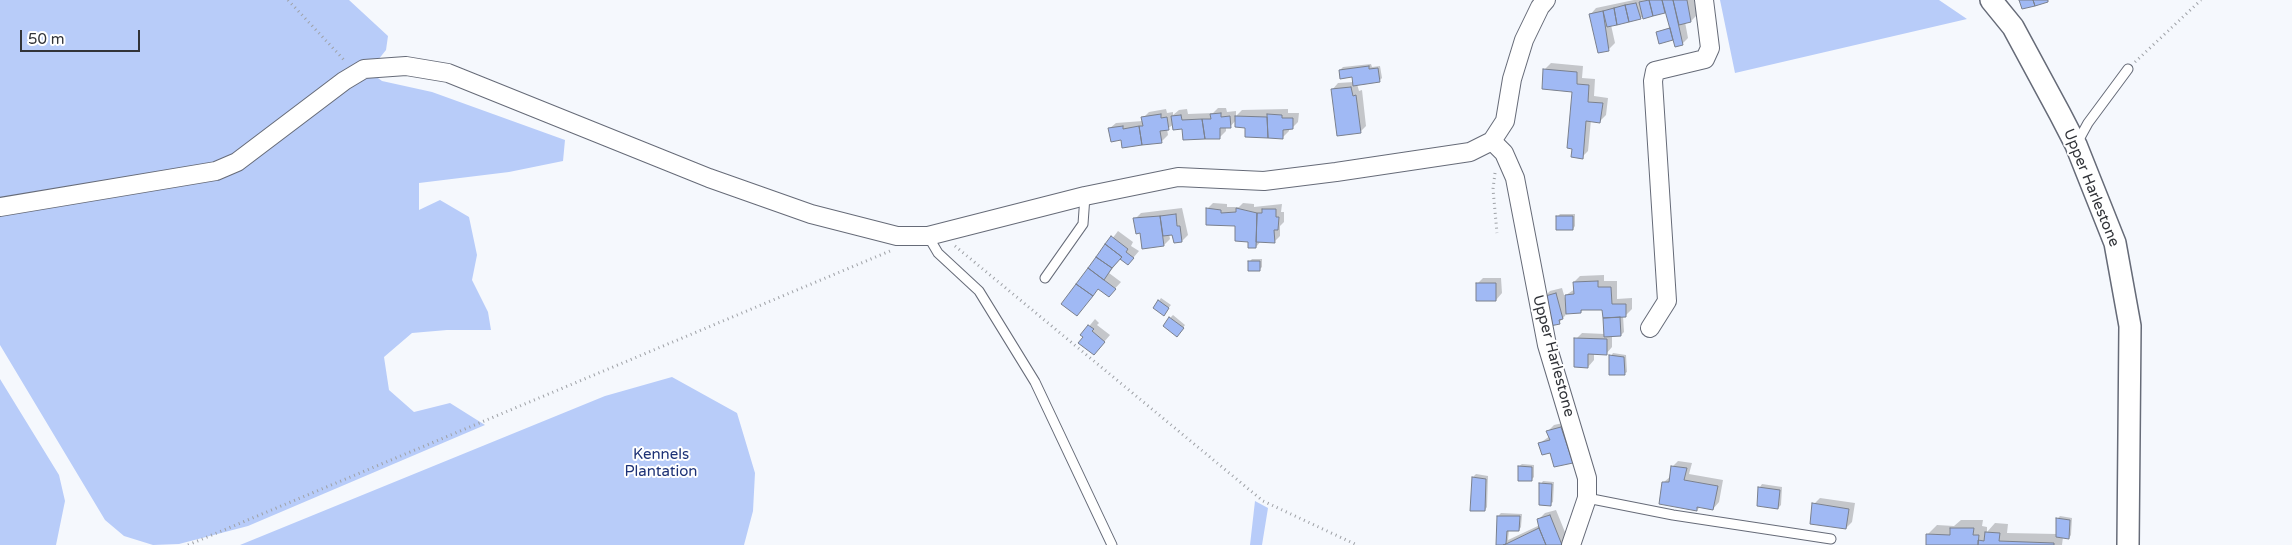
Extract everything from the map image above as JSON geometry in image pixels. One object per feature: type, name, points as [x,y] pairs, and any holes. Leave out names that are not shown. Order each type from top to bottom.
[{"type":"street","points":[[0,208],[216,171],[237,162],[356,73],[364,69],[406,66],[448,73],[708,178],[811,214],[897,236],[934,234],[1085,196],[1178,177],[1264,181],[1470,152],[1496,146],[1505,121],[1512,79],[1524,40],[1540,7],[1546,0]]},
{"type":"street","points":[[1650,328],[1667,301],[1653,81],[1655,71],[1705,59],[1710,48],[1704,0]]},
{"type":"street","name":"Upper Harlestone","points":[[1991,0],[2013,27],[2076,145],[2115,243],[2130,326],[2128,545]]},
{"type":"street","name":"Upper Harlestone","points":[[1496,146],[1515,178],[1547,345],[1587,478],[1587,498],[1570,545]]},
{"type":"lane","points":[[2076,145],[2088,123],[2128,69]]},
{"type":"lane","points":[[1045,278],[1083,224],[1085,196]]},
{"type":"lane","points":[[934,234],[938,253],[979,291],[1026,366],[1112,545]]},
{"type":"lane","points":[[1587,498],[1673,515],[1831,540]]},
{"type":"path","points":[[288,0],[356,73]]},
{"type":"path","points":[[2128,69],[2201,0]]},
{"type":"path","points":[[1496,146],[1493,189],[1498,233]]},
{"type":"path","points":[[934,234],[1263,501],[1357,545]]},
{"type":"path","points":[[188,545],[897,248]]},
{"type":"green space","points":[[0,0],[349,0],[388,36],[386,50],[378,60],[374,75],[382,81],[432,92],[565,140],[563,161],[509,172],[419,183],[419,210],[440,200],[469,217],[477,255],[472,280],[488,312],[491,330],[447,330],[412,333],[384,357],[389,390],[414,412],[450,403],[485,425],[248,526],[179,544],[153,545],[124,536],[105,520],[0,345]]},
{"type":"green space","points":[[1720,0],[1939,0],[1967,19],[1735,73]]},
{"type":"green space","name":"Kennels Plantation","points":[[672,377],[737,413],[755,473],[753,511],[744,545],[240,545],[605,396]]},
{"type":"green space","points":[[0,379],[59,475],[65,501],[56,545],[0,545]]},
{"type":"green space","points":[[1255,501],[1268,508],[1262,545],[1250,545]]},
{"type":"building","points":[[1649,0],[1653,16],[1643,19],[1639,2]]},
{"type":"building","points":[[1649,0],[1662,0],[1665,13],[1653,16]]},
{"type":"building","points":[[1662,0],[1673,0],[1683,45],[1675,47]]},
{"type":"building","points":[[1673,0],[1687,0],[1691,22],[1679,25]]},
{"type":"building","points":[[2019,0],[2033,0],[2035,6],[2022,9]]},
{"type":"building","points":[[2033,0],[2048,0],[2048,2],[2035,6]]},
{"type":"building","points":[[1636,3],[1641,19],[1629,22],[1625,5]]},
{"type":"building","points":[[1625,5],[1629,22],[1617,25],[1614,8]]},
{"type":"building","points":[[1614,8],[1617,25],[1607,27],[1603,11]]},
{"type":"building","points":[[1603,11],[1609,51],[1598,53],[1589,14]]},
{"type":"building","points":[[1670,28],[1673,40],[1659,44],[1656,32]]},
{"type":"building","points":[[1369,66],[1369,69],[1378,68],[1380,82],[1353,86],[1352,77],[1340,79],[1339,70]]},
{"type":"building","points":[[1543,69],[1577,72],[1577,84],[1589,85],[1588,102],[1603,103],[1600,123],[1586,121],[1583,159],[1571,157],[1572,149],[1567,148],[1572,92],[1542,89]]},
{"type":"building","points":[[1351,87],[1353,96],[1356,95],[1361,133],[1337,136],[1331,89]]},
{"type":"building","points":[[1221,113],[1221,117],[1230,116],[1231,128],[1220,128],[1220,139],[1205,139],[1202,119],[1211,119],[1210,114]]},
{"type":"building","points":[[1161,114],[1161,118],[1167,117],[1169,130],[1160,131],[1162,143],[1142,145],[1139,126],[1143,126],[1141,117]]},
{"type":"building","points":[[1267,114],[1282,115],[1282,118],[1293,118],[1293,129],[1283,130],[1283,139],[1268,138]]},
{"type":"building","points":[[1181,115],[1182,120],[1202,119],[1205,139],[1183,140],[1182,129],[1173,130],[1171,116]]},
{"type":"building","points":[[1235,116],[1267,117],[1268,138],[1245,137],[1245,128],[1235,127]]},
{"type":"building","points":[[1123,126],[1123,129],[1139,126],[1142,145],[1122,148],[1121,140],[1111,142],[1108,128]]},
{"type":"building","points":[[1206,208],[1221,210],[1221,213],[1236,212],[1236,208],[1257,213],[1256,248],[1248,248],[1248,242],[1235,241],[1235,226],[1206,225]]},
{"type":"building","points":[[1262,209],[1276,209],[1276,217],[1279,217],[1278,230],[1274,230],[1275,243],[1256,242],[1257,213],[1262,213]]},
{"type":"building","points":[[1176,214],[1177,226],[1180,226],[1182,242],[1174,243],[1172,235],[1163,236],[1160,216]]},
{"type":"building","points":[[1160,216],[1164,246],[1142,249],[1140,233],[1136,234],[1133,218]]},
{"type":"building","points":[[1556,216],[1573,216],[1573,230],[1556,230]]},
{"type":"building","points":[[1111,236],[1128,249],[1126,252],[1134,258],[1128,265],[1120,259],[1122,257],[1105,244]]},
{"type":"building","points":[[1105,244],[1122,257],[1112,268],[1096,257]]},
{"type":"building","points":[[1096,257],[1112,268],[1104,280],[1088,268]]},
{"type":"building","points":[[1248,261],[1260,261],[1260,271],[1248,271]]},
{"type":"building","points":[[1088,268],[1116,289],[1109,297],[1098,289],[1093,296],[1076,284]]},
{"type":"building","points":[[1598,281],[1598,287],[1611,287],[1612,304],[1626,304],[1626,317],[1603,318],[1602,310],[1581,310],[1581,313],[1566,314],[1565,295],[1574,294],[1573,282]]},
{"type":"building","points":[[1476,283],[1496,283],[1496,301],[1476,301]]},
{"type":"building","points":[[1076,284],[1093,296],[1077,316],[1061,304]]},
{"type":"building","points":[[1556,293],[1563,319],[1559,320],[1560,324],[1550,326],[1542,297]]},
{"type":"building","points":[[1158,300],[1169,308],[1164,316],[1153,308]]},
{"type":"building","points":[[1169,317],[1184,328],[1177,337],[1163,326]]},
{"type":"building","points":[[1620,317],[1621,336],[1604,337],[1603,318]]},
{"type":"building","points":[[1088,325],[1105,342],[1094,355],[1078,343],[1083,337],[1080,335]]},
{"type":"building","points":[[1574,338],[1607,339],[1607,355],[1588,354],[1588,368],[1574,367]]},
{"type":"building","points":[[1609,355],[1624,357],[1625,375],[1609,375]]},
{"type":"building","points":[[1561,427],[1573,463],[1554,467],[1550,453],[1542,455],[1538,443],[1550,440],[1546,431]]},
{"type":"building","points":[[1518,466],[1532,467],[1532,481],[1518,481]]},
{"type":"building","points":[[1671,466],[1687,468],[1684,480],[1718,486],[1713,510],[1697,507],[1697,511],[1659,504],[1662,482],[1669,482]]},
{"type":"building","points":[[1472,477],[1486,479],[1485,511],[1470,511]]},
{"type":"building","points":[[1539,483],[1552,484],[1551,506],[1539,505]]},
{"type":"building","points":[[1758,487],[1780,490],[1778,509],[1757,506]]},
{"type":"building","points":[[1812,503],[1849,509],[1846,529],[1810,524]]},
{"type":"building","points":[[1550,515],[1562,545],[1546,545],[1539,528],[1537,519]]},
{"type":"building","points":[[1497,516],[1520,516],[1519,531],[1507,531],[1506,544],[1503,545],[1496,545]]},
{"type":"building","points":[[2056,518],[2070,520],[2069,539],[2056,537]]},
{"type":"building","points":[[1539,528],[1546,545],[1503,545],[1506,544]]},
{"type":"building","points":[[1950,528],[1974,528],[1973,535],[1979,535],[1978,545],[1926,545],[1926,534],[1950,535]]},
{"type":"building","points":[[1985,532],[2000,533],[1999,541],[2054,543],[2054,545],[1978,545],[1978,540],[1984,541]]}]
